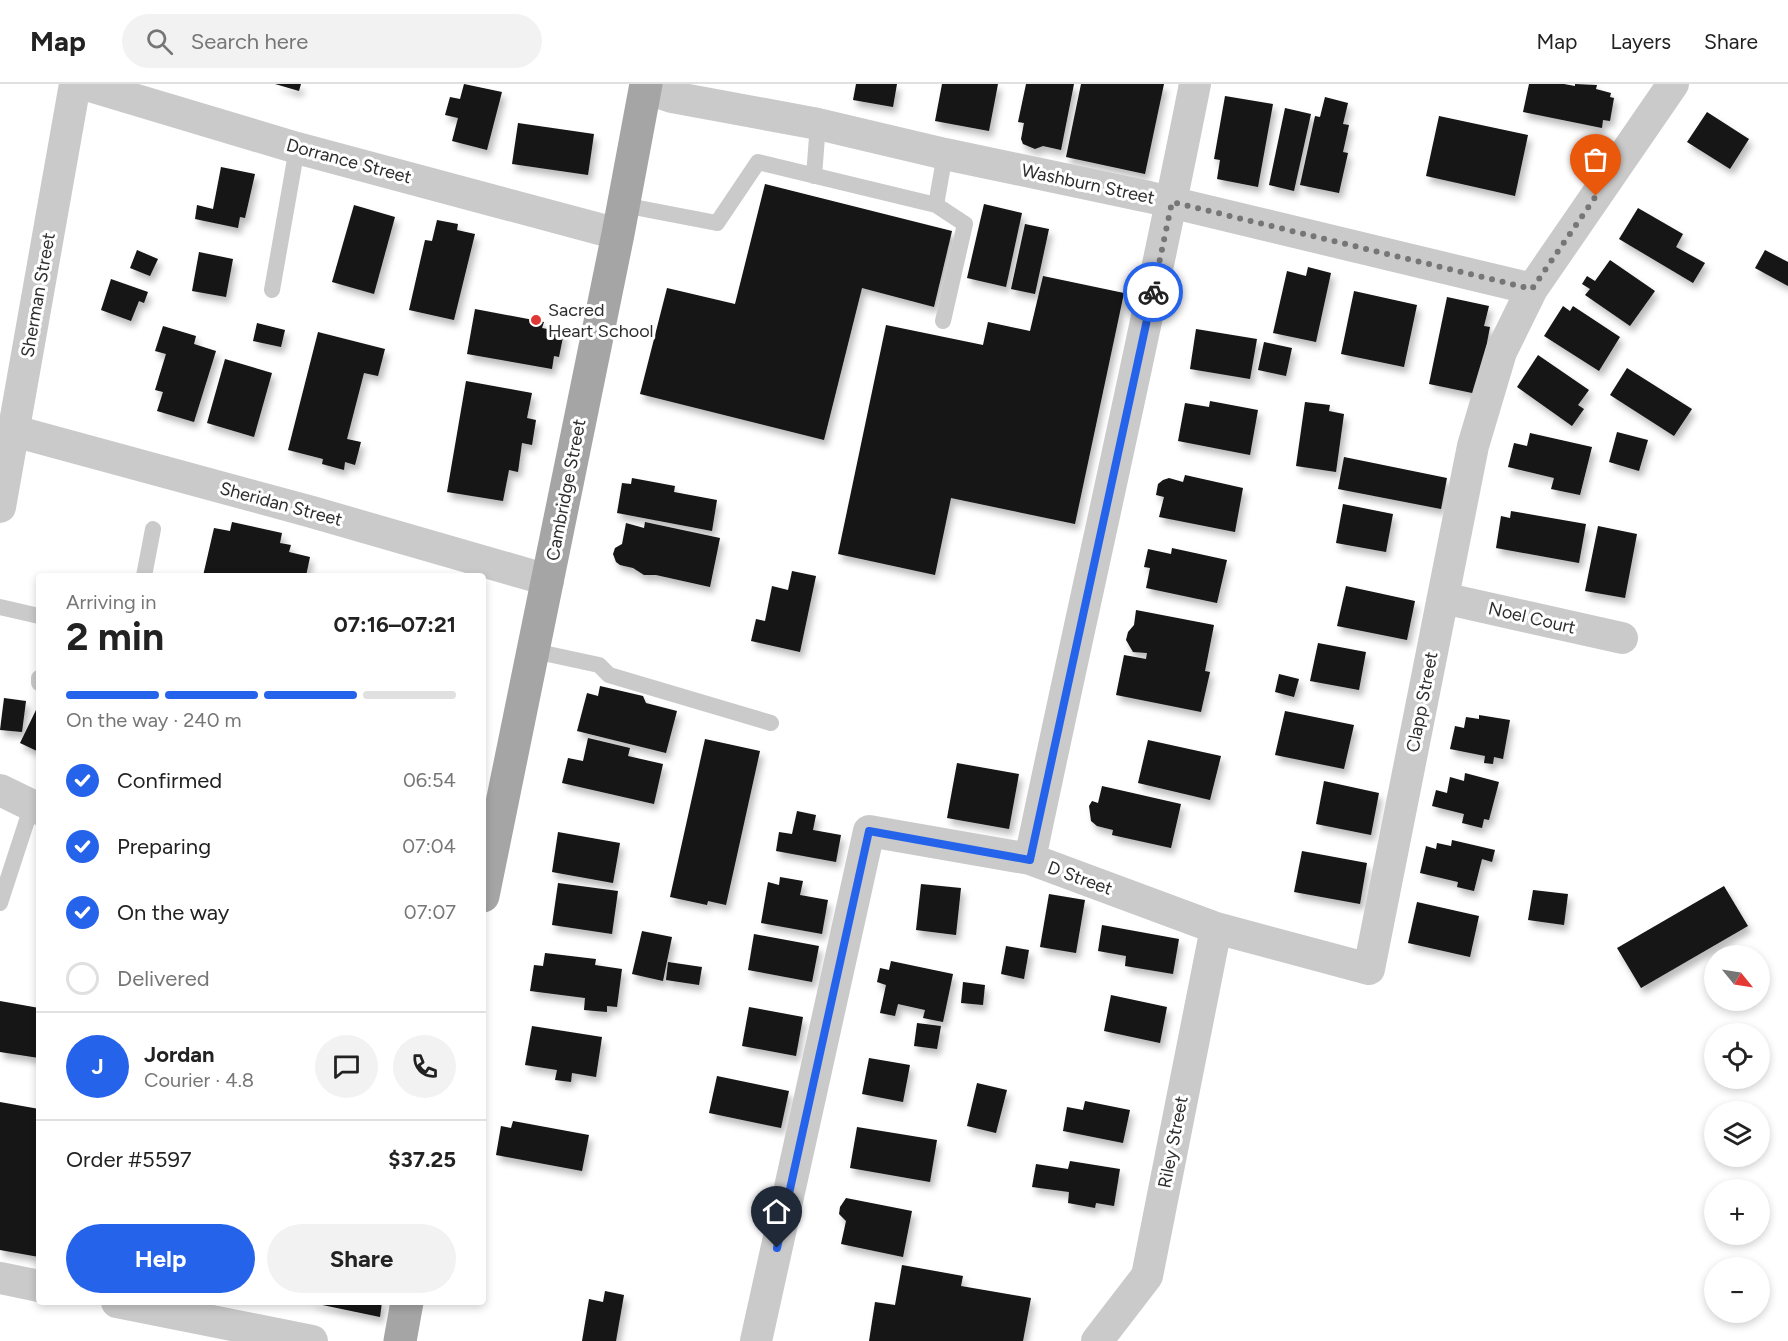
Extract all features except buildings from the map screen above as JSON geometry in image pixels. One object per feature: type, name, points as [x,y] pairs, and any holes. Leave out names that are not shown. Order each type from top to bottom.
[{"type":"main road","name":"Cambridge Street","points":[[486,882],[534,651],[645,86]]},
{"type":"main road","points":[[400,1341],[406,1305]]},
{"type":"street","name":"Sherman Street","points":[[0,507],[75,84]]},
{"type":"street","name":"Dorrance Street","points":[[83,84],[297,148],[620,219]]},
{"type":"street","points":[[1030,860],[1172,202],[1195,84]]},
{"type":"street","points":[[1532,289],[1673,84]]},
{"type":"street","name":"Washburn Street","points":[[645,86],[672,97],[818,124],[945,154],[1172,202],[1532,289]]},
{"type":"street","name":"Clapp Street","points":[[1216,928],[1369,969],[1473,446],[1501,352],[1532,289]]},
{"type":"street","name":"Sheridan Street","points":[[14,431],[312,512],[548,580]]},
{"type":"street","name":"Noel Court","points":[[1443,598],[1622,638]]},
{"type":"street","points":[[0,790],[35,807]]},
{"type":"street","name":"D Street","points":[[756,1341],[869,831],[1030,860],[1216,928]]},
{"type":"street","name":"Riley Street","points":[[1097,1341],[1147,1276],[1216,928]]},
{"type":"street","points":[[0,1278],[36,1285]]},
{"type":"street","points":[[132,1305],[312,1341]]},
{"type":"lane","points":[[814,176],[818,124]]},
{"type":"lane","points":[[272,290],[297,148]]},
{"type":"lane","points":[[936,205],[945,154]]},
{"type":"lane","points":[[620,219],[717,223],[758,162],[936,205],[965,224],[943,321]]},
{"type":"lane","points":[[145,573],[153,529]]},
{"type":"lane","points":[[0,607],[36,615]]},
{"type":"lane","points":[[534,651],[599,665],[609,675],[771,723]]},
{"type":"lane","points":[[0,903],[35,807]]},
{"type":"way so far","points":[[1153,292],[1172,202],[1532,289],[1596,196]]},
{"type":"place","name":"Sacred Heart School","points":[[536,320]]},
{"type":"route","points":[[777,1248],[869,831],[1030,860],[1153,292]]}]
